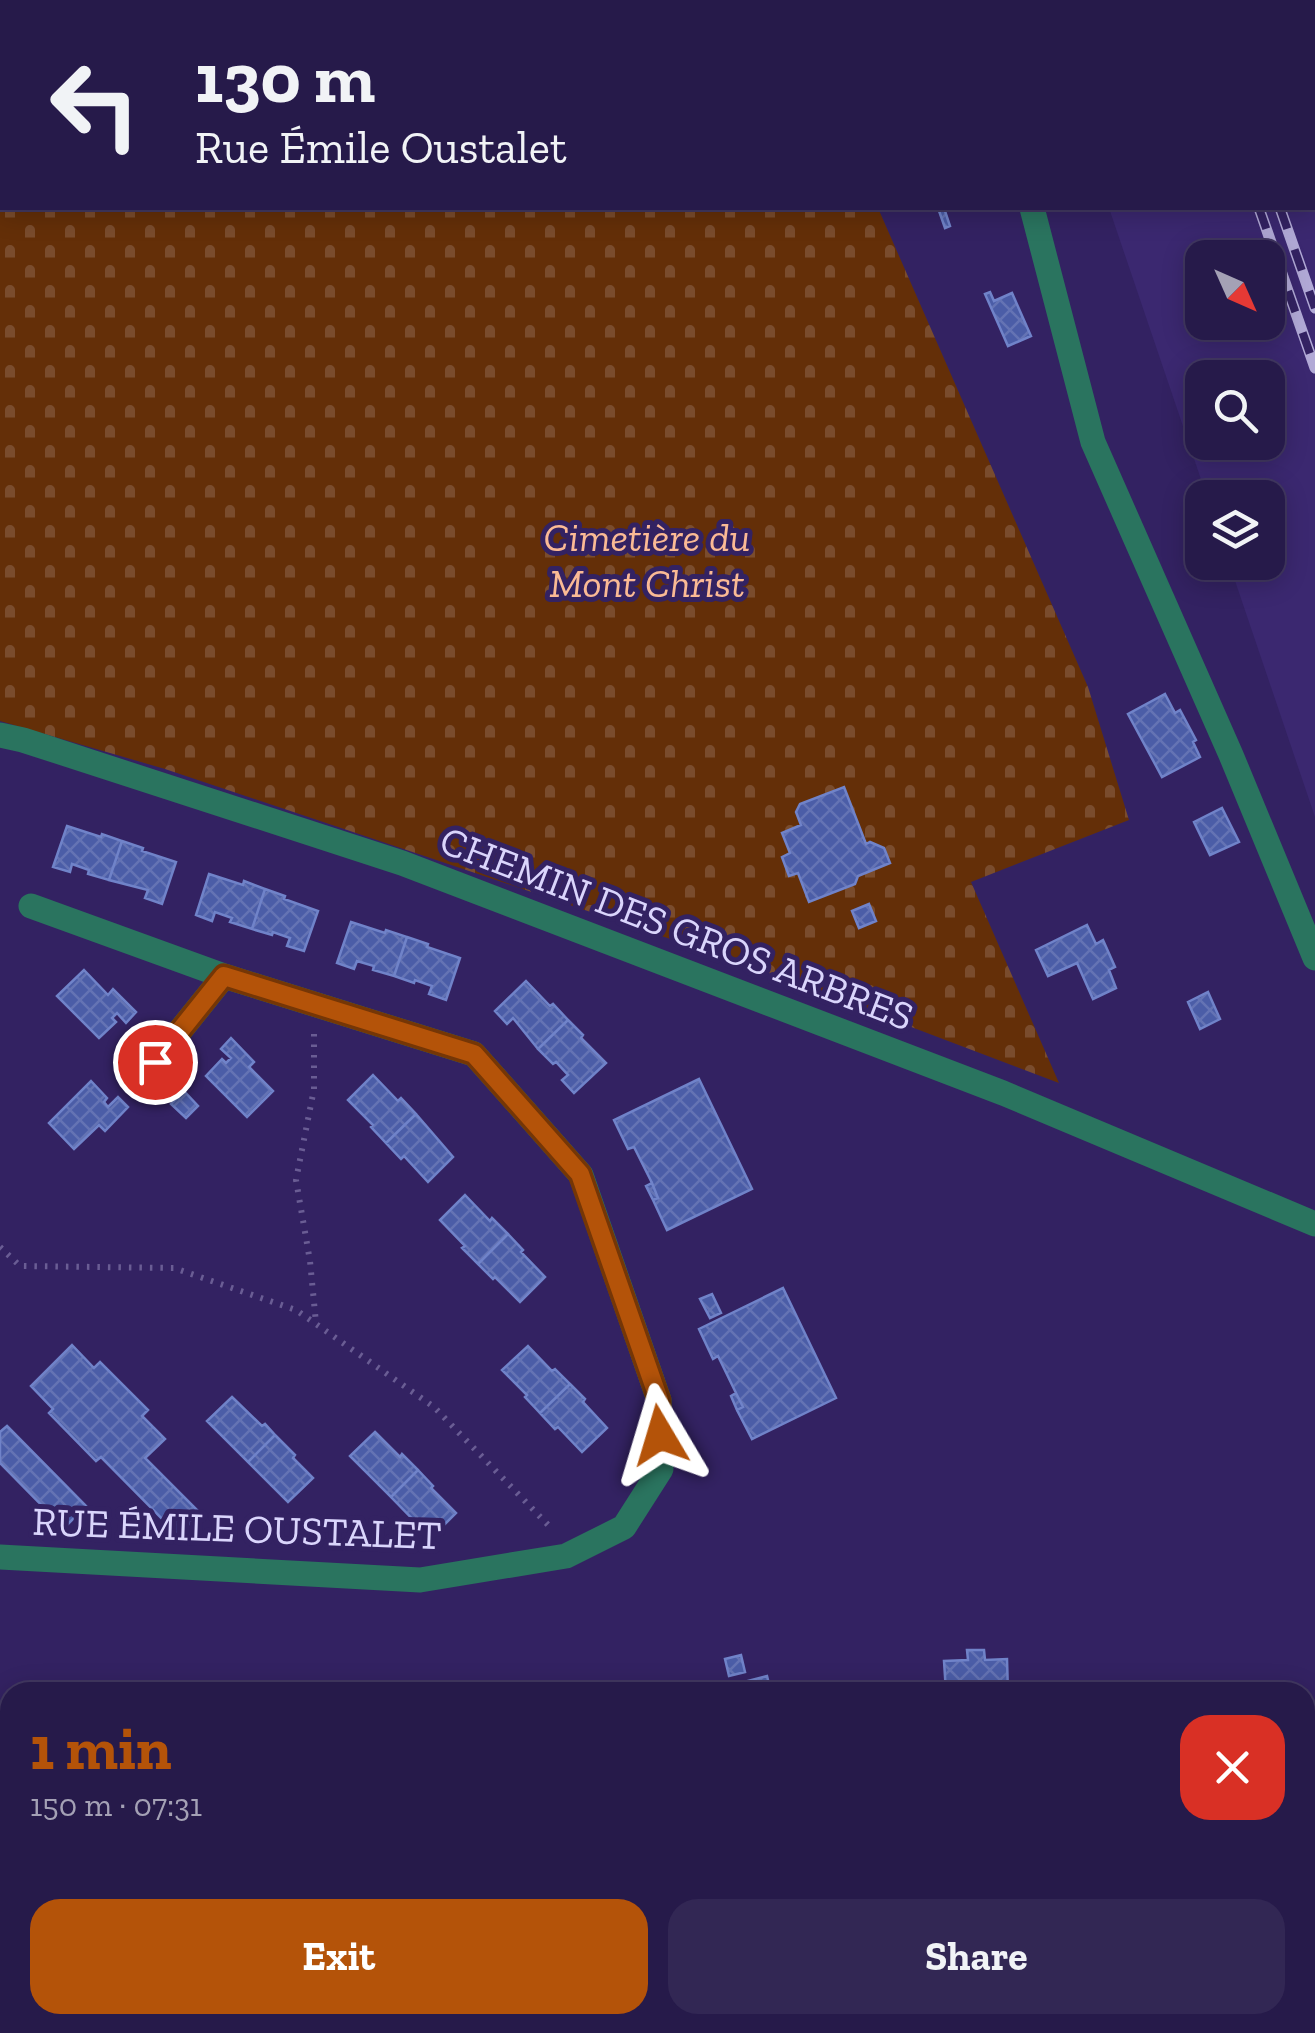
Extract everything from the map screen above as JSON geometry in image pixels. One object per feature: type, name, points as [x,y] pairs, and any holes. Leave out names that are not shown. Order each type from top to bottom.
[{"type":"street","points":[[1033,210],[1093,442],[1232,755],[1315,958]]},
{"type":"street","name":"CHEMIN DES GROS ARBRES","points":[[0,734],[402,863],[1003,1093],[1315,1224]]},
{"type":"street","name":"RUE ÉMILE OUSTALET","points":[[0,1557],[420,1580],[566,1556],[624,1527],[661,1469],[659,1400],[580,1174],[474,1054],[224,976],[31,906]]},
{"type":"street","points":[[155,1062],[224,976]]},
{"type":"path","points":[[314,1004],[314,1089],[296,1180],[316,1324]]},
{"type":"path","points":[[0,1247],[20,1266],[174,1268],[296,1310],[434,1407],[560,1537],[566,1556]]},
{"type":"shaded area","points":[[1110,210],[1315,210],[1315,817],[1235,580],[1285,580],[1285,480],[1201,480],[1194,460],[1285,460],[1285,360],[1185,360],[1185,432]]},
{"type":"green space","name":"Cimetière du Mont Christ","points":[[0,210],[879,210],[1088,687],[1129,820],[971,882],[1059,1083],[753,967],[165,769],[0,721]]},
{"type":"building","points":[[939,210],[945,210],[950,226],[945,228]]},
{"type":"building","points":[[990,292],[994,301],[1012,293],[1031,336],[1008,346],[985,294]]},
{"type":"building","points":[[1165,694],[1175,713],[1180,710],[1200,757],[1162,777],[1128,714]]},
{"type":"building","points":[[844,787],[866,844],[884,848],[890,863],[858,876],[855,884],[809,902],[798,873],[789,876],[782,857],[790,853],[782,833],[801,825],[796,812],[800,804]]},
{"type":"building","points":[[1222,808],[1239,842],[1210,855],[1194,822]]},
{"type":"building","points":[[67,826],[122,841],[109,880],[72,864],[70,872],[53,867]]},
{"type":"building","points":[[122,841],[176,862],[162,904],[145,898],[148,890],[109,880]]},
{"type":"building","points":[[209,874],[265,889],[252,929],[215,912],[212,921],[196,915]]},
{"type":"building","points":[[265,889],[318,911],[304,951],[287,946],[290,938],[252,929]]},
{"type":"building","points":[[869,904],[876,921],[859,928],[852,911]]},
{"type":"building","points":[[351,922],[407,937],[394,976],[357,961],[354,969],[337,963]]},
{"type":"building","points":[[1087,925],[1096,944],[1103,940],[1115,967],[1109,970],[1116,988],[1093,999],[1077,963],[1048,976],[1036,950]]},
{"type":"building","points":[[407,937],[460,958],[446,1000],[429,994],[432,986],[394,976]]},
{"type":"building","points":[[84,970],[108,995],[113,989],[136,1012],[126,1023],[117,1013],[112,1018],[116,1022],[99,1038],[57,996]]},
{"type":"building","points":[[526,981],[568,1020],[538,1049],[513,1018],[507,1024],[495,1011]]},
{"type":"building","points":[[1208,992],[1220,1019],[1200,1029],[1188,1002]]},
{"type":"building","points":[[568,1020],[606,1063],[574,1093],[562,1080],[568,1075],[538,1049]]},
{"type":"building","points":[[231,1038],[254,1062],[249,1067],[273,1091],[247,1117],[206,1076],[222,1059],[226,1063],[231,1058],[221,1049]]},
{"type":"building","points":[[373,1075],[416,1114],[386,1143],[348,1100]]},
{"type":"building","points":[[699,1079],[752,1189],[667,1230],[653,1200],[658,1198],[652,1183],[634,1147],[628,1149],[614,1120]]},
{"type":"building","points":[[91,1081],[107,1098],[104,1102],[108,1107],[118,1097],[128,1107],[105,1131],[99,1125],[74,1149],[49,1123]]},
{"type":"building","points":[[184,1091],[198,1106],[186,1118],[171,1104]]},
{"type":"building","points":[[416,1114],[453,1157],[428,1182],[386,1143]]},
{"type":"building","points":[[652,1183],[658,1198],[653,1200],[646,1186]]},
{"type":"building","points":[[465,1195],[508,1234],[478,1264],[440,1220]]},
{"type":"building","points":[[508,1234],[545,1277],[520,1302],[478,1264]]},
{"type":"building","points":[[783,1288],[836,1398],[752,1439],[737,1410],[743,1407],[718,1356],[713,1359],[699,1329]]},
{"type":"building","points":[[712,1294],[721,1313],[710,1318],[700,1299]]},
{"type":"building","points":[[72,1345],[94,1368],[100,1362],[148,1410],[142,1416],[165,1439],[145,1458],[200,1513],[178,1535],[101,1457],[96,1461],[49,1413],[53,1409],[31,1386]]},
{"type":"building","points":[[528,1346],[570,1384],[540,1413],[502,1370]]},
{"type":"building","points":[[570,1384],[607,1428],[582,1452],[540,1413]]},
{"type":"building","points":[[736,1393],[743,1407],[737,1410],[731,1396]]},
{"type":"building","points":[[232,1397],[275,1435],[248,1462],[207,1421]]},
{"type":"building","points":[[7,1426],[86,1506],[64,1528],[0,1463],[0,1432]]},
{"type":"building","points":[[375,1432],[418,1470],[391,1497],[350,1456]]},
{"type":"building","points":[[275,1435],[313,1478],[288,1502],[248,1462]]},
{"type":"building","points":[[418,1470],[456,1513],[431,1538],[391,1497]]},
{"type":"building","points":[[967,1650],[984,1650],[985,1660],[1007,1659],[1008,1682],[945,1682],[944,1661],[968,1660]]},
{"type":"building","points":[[741,1655],[745,1672],[729,1676],[725,1659]]},
{"type":"building","points":[[767,1676],[768,1682],[748,1682]]},
{"type":"railway","points":[[1260,210],[1315,368]]},
{"type":"railway","points":[[1281,210],[1315,308]]},
{"type":"route","points":[[155,1062],[224,976],[474,1054],[580,1174],[659,1400],[660,1435]]}]
